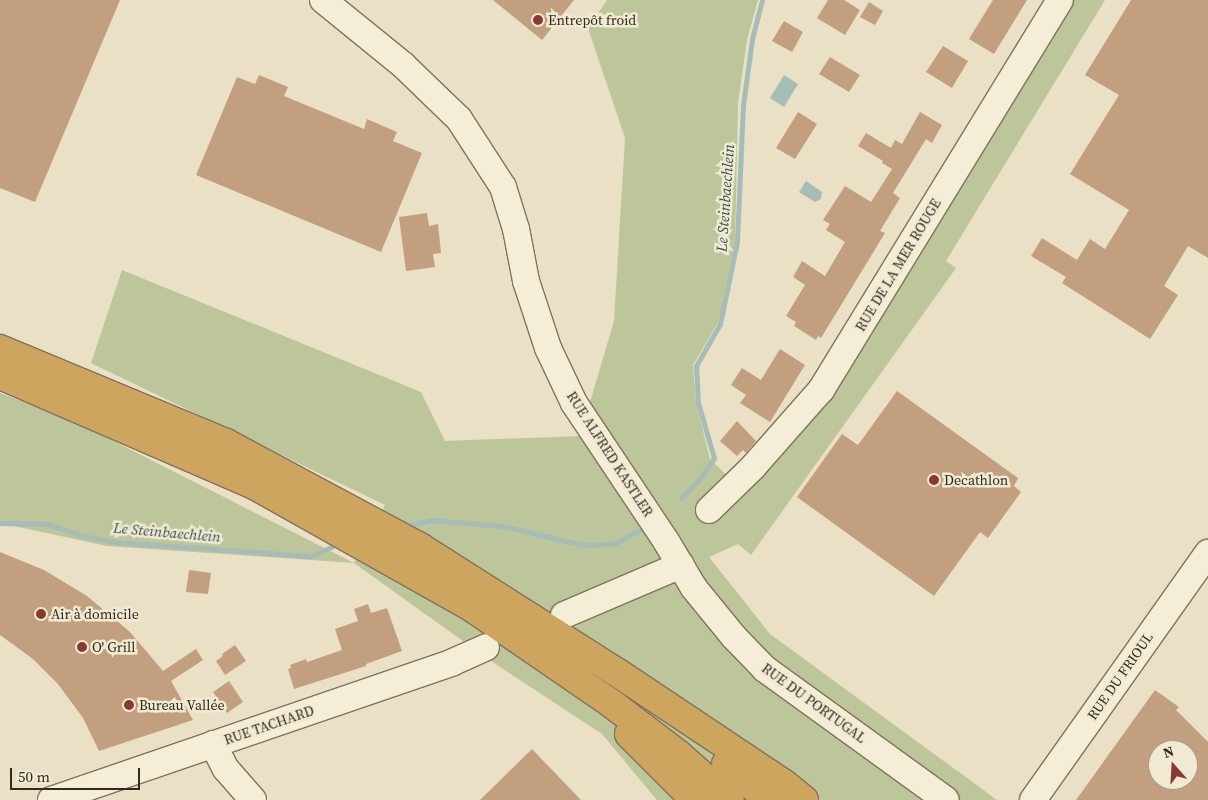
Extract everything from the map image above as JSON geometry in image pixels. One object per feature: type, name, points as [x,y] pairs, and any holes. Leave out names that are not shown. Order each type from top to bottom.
[{"type":"highway","points":[[0,348],[226,443],[420,546],[615,671],[783,783],[804,800]]},
{"type":"highway","points":[[0,375],[254,485],[471,607],[612,704],[678,754],[730,800]]},
{"type":"highway","points":[[615,671],[769,800]]},
{"type":"highway","points":[[612,704],[630,735],[695,800]]},
{"type":"street","name":"RUE ALFRED KASTLER","points":[[323,0],[403,65],[459,119],[503,187],[516,229],[526,280],[548,348],[570,395],[681,565]]},
{"type":"street","name":"RUE DE LA MER ROUGE","points":[[709,510],[753,467],[821,390],[1060,0]]},
{"type":"street","name":"RUE DU FRIOUL","points":[[1033,800],[1208,553]]},
{"type":"street","points":[[564,615],[681,565]]},
{"type":"street","name":"RUE DU PORTUGAL","points":[[681,565],[694,588],[734,637],[765,669],[946,800]]},
{"type":"street","name":"RUE TACHARD","points":[[52,800],[453,662],[486,647]]},
{"type":"street","points":[[213,744],[226,769],[253,800]]},
{"type":"green space","points":[[607,0],[758,0],[747,40],[738,103],[735,243],[719,321],[693,365],[696,403],[710,459],[741,489],[1068,0],[1105,0],[946,261],[956,268],[751,555],[738,544],[709,557],[770,634],[997,800],[657,800],[602,734],[488,659],[354,563],[385,505],[91,363],[122,270],[421,392],[445,441],[580,436],[614,321],[625,138],[588,28]]},
{"type":"green space","points":[[0,393],[74,421],[354,563],[107,546],[0,523]]},
{"type":"water","points":[[784,75],[798,84],[784,107],[770,98]]},
{"type":"water","points":[[806,181],[822,192],[821,199],[815,202],[799,192]]},
{"type":"building","points":[[0,0],[120,0],[35,202],[0,188]]},
{"type":"building","name":"Entrepôt froid","points":[[493,0],[574,0],[542,40]]},
{"type":"building","points":[[828,0],[844,0],[860,10],[845,35],[817,18]]},
{"type":"building","points":[[993,0],[1027,0],[994,54],[969,39]]},
{"type":"building","points":[[1131,0],[1208,0],[1208,258],[1188,246],[1164,286],[1178,295],[1150,339],[1062,283],[1066,277],[1031,256],[1042,238],[1077,260],[1090,239],[1105,249],[1129,210],[1070,174],[1119,95],[1085,75]]},
{"type":"building","points":[[869,2],[883,11],[875,25],[860,17]]},
{"type":"building","points":[[784,21],[803,32],[792,52],[772,41]]},
{"type":"building","points":[[943,46],[968,61],[952,88],[926,72]]},
{"type":"building","points":[[830,57],[860,75],[849,92],[819,74]]},
{"type":"building","points":[[259,75],[288,87],[284,96],[364,129],[367,119],[397,132],[393,141],[422,153],[381,252],[196,175],[237,77],[255,84]]},
{"type":"building","points":[[798,112],[817,124],[795,159],[776,148]]},
{"type":"building","points":[[920,112],[942,125],[932,143],[926,139],[893,193],[900,198],[880,231],[885,233],[821,338],[818,336],[816,340],[794,326],[796,322],[786,316],[805,285],[793,277],[802,261],[825,276],[845,242],[826,230],[830,224],[823,220],[845,186],[871,202],[892,169],[882,163],[883,161],[858,146],[866,133],[891,148],[895,140],[902,144]]},
{"type":"building","points":[[427,213],[429,226],[438,224],[441,253],[433,254],[435,267],[406,271],[399,217]]},
{"type":"building","points":[[780,349],[805,365],[770,422],[740,403],[746,395],[731,385],[742,368],[761,380]]},
{"type":"building","points":[[897,391],[1018,478],[1014,486],[1021,492],[988,538],[980,532],[934,596],[797,497],[842,434],[858,445]]},
{"type":"building","points":[[737,421],[756,441],[746,453],[743,450],[737,456],[720,441]]},
{"type":"building","points":[[0,552],[44,570],[87,596],[130,632],[163,671],[196,649],[203,660],[171,681],[193,720],[99,751],[83,718],[58,684],[33,659],[0,635]]},
{"type":"building","points":[[189,570],[211,573],[208,594],[186,592]]},
{"type":"building","points":[[368,604],[371,613],[387,608],[402,651],[366,664],[366,666],[294,689],[288,669],[291,668],[290,665],[306,659],[307,662],[342,650],[335,629],[358,621],[354,609]]},
{"type":"building","points":[[235,645],[246,661],[225,675],[216,661]]},
{"type":"building","points":[[229,681],[243,702],[227,713],[213,692]]},
{"type":"building","points":[[1155,690],[1179,707],[1176,710],[1208,742],[1208,800],[1076,800]]},
{"type":"building","points":[[532,749],[581,800],[480,800]]},
{"type":"waterway","name":"Le Steinbaechlein","points":[[681,498],[703,475],[714,458],[698,403],[696,366],[720,324],[737,242],[743,105],[752,39],[762,0]]},
{"type":"waterway","name":"Le Steinbaechlein","points":[[407,526],[431,520],[503,526],[583,545],[614,544],[639,530]]},
{"type":"waterway","name":"Le Steinbaechlein","points":[[0,523],[47,524],[84,536],[115,542],[311,556],[331,547]]},
{"type":"place","name":"Entrepôt froid","points":[[538,20]]},
{"type":"place","name":"Decathlon","points":[[934,480]]},
{"type":"place","name":"Air à domicile","points":[[41,614]]},
{"type":"place","name":"O' Grill","points":[[82,647]]},
{"type":"place","name":"Bureau Vallée","points":[[129,705]]}]
